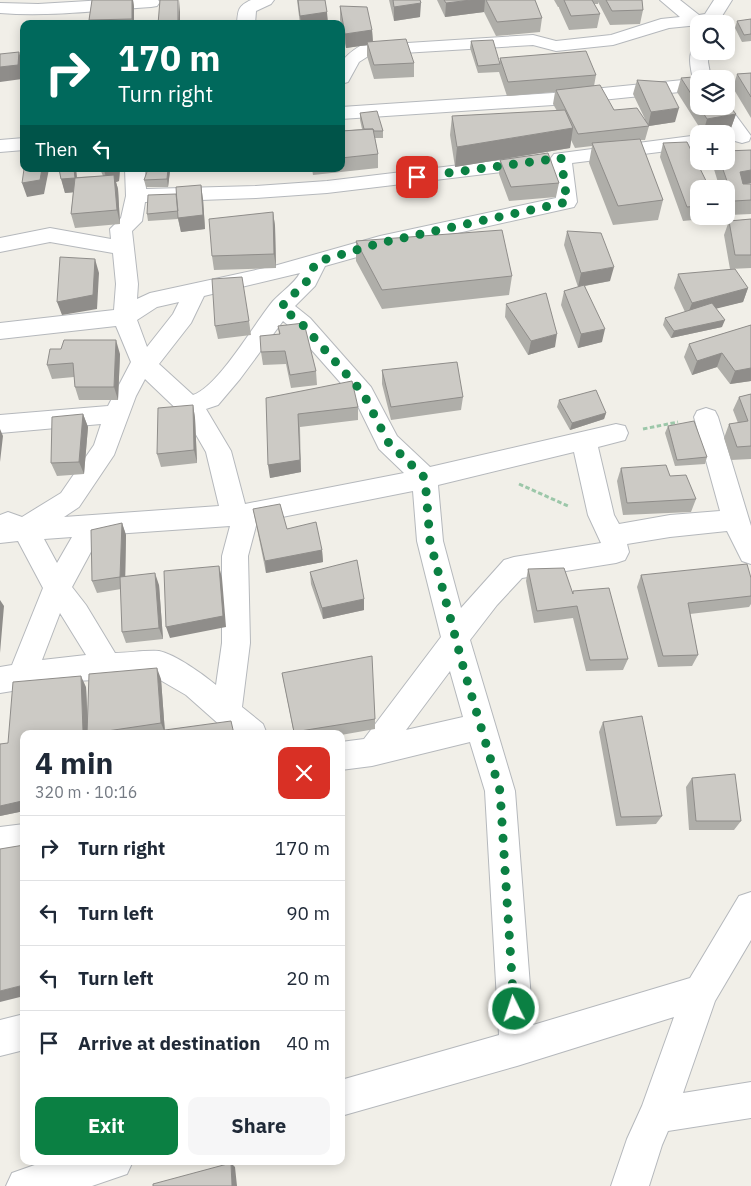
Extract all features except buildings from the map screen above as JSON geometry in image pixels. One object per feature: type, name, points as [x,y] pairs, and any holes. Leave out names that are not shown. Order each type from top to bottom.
[{"type":"street","points":[[669,0],[695,15]]},
{"type":"street","points":[[710,15],[723,0]]},
{"type":"street","points":[[246,20],[248,8],[255,2]]},
{"type":"street","points":[[0,8],[30,11],[108,3],[150,6]]},
{"type":"street","points":[[345,50],[533,40],[556,46],[613,40],[668,23],[690,22]]},
{"type":"street","points":[[345,71],[352,59],[366,50]]},
{"type":"street","points":[[345,113],[553,99],[690,85]]},
{"type":"street","points":[[727,115],[740,137]]},
{"type":"street","points":[[136,196],[256,192],[327,187],[690,142]]},
{"type":"street","points":[[0,146],[20,144]]},
{"type":"street","points":[[0,331],[125,317],[150,301],[316,262],[380,243],[567,202],[561,158]]},
{"type":"street","points":[[135,172],[136,196],[131,221],[121,229],[127,284],[125,317],[130,335],[144,364],[196,413],[218,451],[240,515],[235,556],[236,643],[227,713]]},
{"type":"street","points":[[0,245],[50,235],[122,248]]},
{"type":"street","points":[[188,406],[208,399],[253,347],[281,307],[307,281],[316,262]]},
{"type":"street","points":[[6,530],[70,500],[105,448],[124,396],[138,370],[155,354],[183,317],[195,291]]},
{"type":"street","points":[[281,307],[302,324],[363,393],[388,442],[425,478],[430,541],[456,640],[500,791],[517,1048]]},
{"type":"street","points":[[0,424],[117,414]]},
{"type":"street","points":[[706,417],[736,520],[751,553]]},
{"type":"street","points":[[6,530],[240,515],[425,478],[616,433]]},
{"type":"street","points":[[372,752],[456,640],[459,631],[514,568],[616,552],[609,530],[601,515],[584,441]]},
{"type":"street","points":[[609,530],[736,520]]},
{"type":"street","points":[[11,678],[51,599],[93,524]]},
{"type":"street","points":[[6,530],[57,588],[76,613],[108,667]]},
{"type":"street","points":[[11,678],[74,668],[159,664],[196,686],[247,730]]},
{"type":"street","points":[[345,755],[372,752],[481,726]]},
{"type":"street","points":[[0,842],[20,840]]},
{"type":"street","points":[[630,1186],[645,1139],[657,1115],[701,992],[751,908]]},
{"type":"street","points":[[345,1097],[517,1048],[701,992]]},
{"type":"street","points":[[0,1038],[20,1033]]},
{"type":"street","points":[[657,1115],[751,1100]]},
{"type":"street","points":[[25,1186],[100,1165]]},
{"type":"path","points":[[478,465],[609,530]]},
{"type":"route","points":[[417,177],[561,158],[567,202],[380,243],[316,262],[307,281],[281,307],[302,324],[363,393],[388,442],[425,478],[430,541],[464,670],[500,791],[514,1009]]}]
